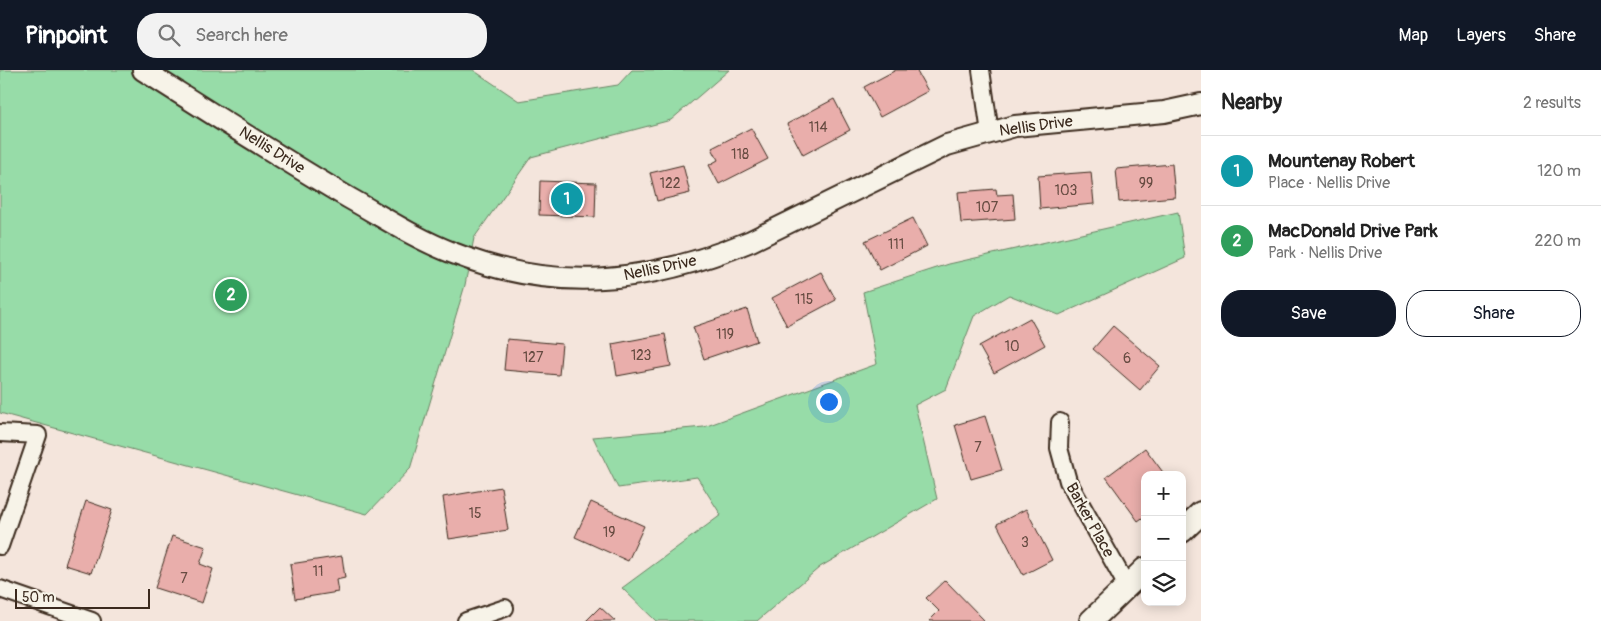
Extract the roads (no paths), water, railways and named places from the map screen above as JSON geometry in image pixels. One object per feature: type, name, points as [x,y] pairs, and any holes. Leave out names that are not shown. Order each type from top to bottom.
[{"type":"main road","points":[[1186,527],[1201,512]]},
{"type":"main road","points":[[1092,621],[1141,573]]},
{"type":"street","name":"Nellis Drive","points":[[143,70],[328,185],[434,245],[451,253],[507,271],[573,279],[603,279],[666,270],[720,254],[929,153],[947,145],[990,133],[1022,125],[1164,112],[1201,104]]},
{"type":"street","points":[[981,70],[990,133]]},
{"type":"street","name":"Barker Place","points":[[1060,422],[1059,448],[1068,481],[1127,586]]},
{"type":"street","points":[[0,433],[38,435],[0,546]]},
{"type":"street","points":[[0,589],[92,621]]},
{"type":"street","points":[[466,621],[505,608]]},
{"type":"place","name":"Mountenay Robert","points":[[567,199]]},
{"type":"place","name":"MacDonald Drive Park","points":[[231,295]]}]
